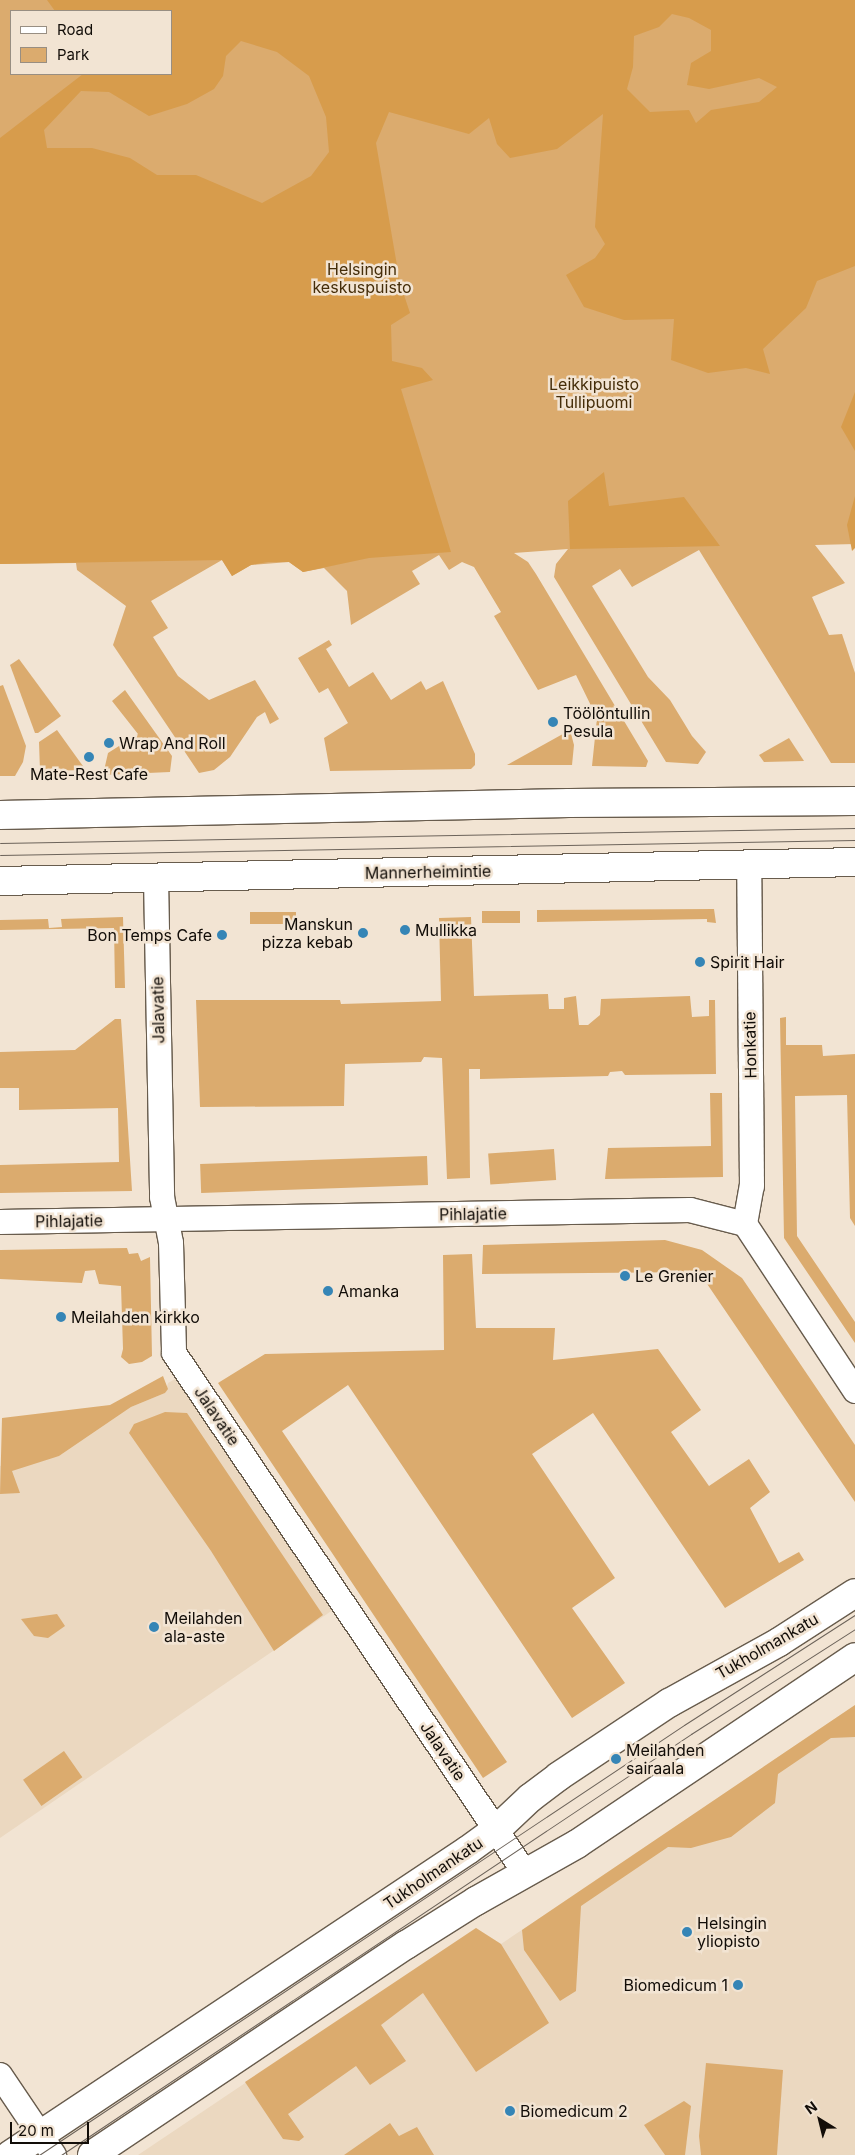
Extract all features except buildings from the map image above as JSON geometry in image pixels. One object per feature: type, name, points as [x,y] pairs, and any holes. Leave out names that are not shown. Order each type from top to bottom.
[{"type":"main road","points":[[0,815],[560,803],[855,801]]},
{"type":"main road","name":"Mannerheimintie","points":[[0,881],[855,862]]},
{"type":"main road","name":"Tukholmankatu","points":[[10,2155],[47,2145],[496,1830],[530,1798],[559,1776],[669,1703],[779,1642],[855,1593]]},
{"type":"main road","points":[[92,2155],[406,1945],[577,1844],[855,1657]]},
{"type":"street","name":"Honkatie","points":[[745,1224],[752,1186],[749,864]]},
{"type":"street","name":"Jalavatie","points":[[156,878],[162,1197],[171,1243],[174,1353],[525,1873]]},
{"type":"street","name":"Pihlajatie","points":[[0,1222],[690,1210],[745,1224]]},
{"type":"street","points":[[745,1224],[855,1391]]},
{"type":"street","points":[[0,2075],[47,2145]]},
{"type":"shaded area","name":"Meilahden ala-aste","points":[[187,1372],[343,1603],[0,1838],[0,1466],[59,1456],[131,1407],[165,1393],[168,1383]]},
{"type":"shaded area","name":"Helsingin yliopisto","points":[[855,1705],[855,2155],[138,2155],[476,1928],[501,1944]]},
{"type":"green space","name":"Helsingin keskuspuisto","points":[[0,0],[855,0],[855,544],[815,545],[845,583],[812,597],[829,635],[842,634],[855,673],[855,763],[831,763],[699,550],[632,587],[620,569],[592,586],[648,677],[670,700],[692,736],[706,752],[698,764],[666,762],[554,577],[556,564],[568,549],[514,553],[528,562],[536,574],[648,761],[646,767],[592,766],[597,718],[576,675],[538,690],[494,616],[501,612],[474,567],[462,562],[449,570],[439,555],[412,571],[420,584],[351,625],[347,591],[324,568],[303,572],[289,562],[251,565],[232,576],[222,560],[151,601],[168,628],[153,637],[178,676],[209,700],[255,680],[279,719],[270,724],[265,712],[257,717],[230,757],[214,770],[199,773],[113,645],[126,606],[77,570],[76,563],[0,564]]},
{"type":"green space","name":"Helsingin keskuspuisto","points":[[47,0],[855,0],[855,266],[817,281],[806,308],[763,349],[770,374],[746,368],[708,373],[671,360],[674,319],[624,320],[584,307],[566,275],[595,258],[605,244],[595,227],[603,114],[557,149],[510,158],[497,144],[489,118],[469,134],[389,112],[376,143],[400,283],[410,313],[391,325],[392,361],[422,368],[433,380],[401,389],[451,552],[369,558],[303,572],[289,562],[268,562],[251,565],[232,576],[222,560],[0,564],[0,138],[82,75],[172,75],[172,10],[54,10]],"holes":[[[672,14],[689,18],[711,30],[711,51],[691,63],[687,85],[709,89],[759,78],[777,87],[759,102],[711,110],[696,123],[689,110],[650,112],[627,89],[633,67],[634,36],[659,27]],[[241,41],[277,52],[309,76],[326,117],[329,152],[311,176],[262,203],[196,175],[157,175],[130,158],[92,148],[47,148],[44,130],[81,91],[109,92],[149,116],[187,104],[214,89],[223,76],[226,56]]]},
{"type":"green space","points":[[855,392],[855,451],[841,427]]},
{"type":"green space","points":[[604,472],[609,506],[684,497],[720,546],[570,549],[568,501]]},
{"type":"green space","points":[[855,496],[855,548],[852,551],[847,525]]},
{"type":"green space","points":[[329,640],[332,645],[326,649],[349,687],[373,672],[391,700],[421,681],[426,690],[443,681],[475,754],[475,765],[471,769],[330,771],[324,738],[348,723],[328,688],[319,693],[298,658]]},
{"type":"green space","points":[[19,659],[61,716],[38,733],[35,733],[10,665]]},
{"type":"green space","points":[[3,685],[26,746],[23,762],[15,776],[0,776],[0,686]]},
{"type":"green space","points":[[125,690],[172,756],[170,772],[103,775],[108,753],[138,734],[112,701]]},
{"type":"green space","points":[[57,730],[86,770],[40,771],[39,742]]},
{"type":"green space","points":[[570,730],[574,745],[572,765],[507,765]]},
{"type":"green space","points":[[789,738],[804,761],[764,762],[759,755]]},
{"type":"green space","points":[[714,909],[716,923],[707,922],[707,919],[537,922],[537,910]]},
{"type":"green space","points":[[482,911],[520,911],[520,923],[482,923]]},
{"type":"green space","points":[[250,912],[296,912],[296,924],[250,924]]},
{"type":"green space","points":[[123,917],[125,988],[115,988],[114,928],[0,930],[0,920],[48,919],[49,928],[62,927],[61,919]]},
{"type":"green space","points":[[471,917],[474,996],[548,994],[549,1009],[564,1009],[564,998],[576,996],[579,1025],[588,1025],[600,1015],[601,999],[690,996],[692,1017],[709,1016],[709,1000],[715,1000],[716,1074],[625,1075],[622,1071],[610,1072],[608,1076],[480,1079],[480,1069],[469,1069],[470,1178],[447,1179],[442,1058],[424,1057],[421,1062],[345,1064],[344,1106],[200,1107],[196,1000],[340,1000],[341,1004],[441,1001],[439,918]]},
{"type":"green space","points":[[786,1017],[786,1045],[822,1045],[823,1056],[855,1054],[855,1226],[850,1218],[847,1095],[795,1096],[797,1236],[855,1322],[855,1343],[784,1238],[780,1018]]},
{"type":"green space","points":[[115,1019],[121,1019],[132,1191],[0,1193],[0,1165],[119,1162],[118,1108],[19,1110],[19,1088],[0,1088],[0,1052],[75,1050]]},
{"type":"green space","points":[[710,1093],[722,1093],[723,1177],[605,1179],[608,1148],[711,1146]]},
{"type":"green space","points":[[554,1149],[556,1180],[490,1185],[488,1154]]},
{"type":"green space","points":[[427,1156],[428,1185],[201,1193],[200,1164]]},
{"type":"green space","points":[[665,1240],[702,1250],[742,1278],[855,1445],[855,1502],[699,1272],[482,1274],[483,1245]]},
{"type":"green space","points":[[127,1248],[129,1254],[138,1253],[141,1261],[150,1257],[152,1356],[142,1362],[129,1364],[121,1357],[123,1349],[121,1286],[99,1284],[95,1270],[85,1271],[82,1283],[0,1279],[0,1250]]},
{"type":"green space","points":[[472,1254],[476,1328],[555,1328],[553,1360],[658,1349],[701,1410],[671,1432],[709,1486],[749,1459],[770,1492],[750,1508],[779,1563],[799,1552],[804,1560],[725,1608],[593,1413],[532,1454],[615,1578],[572,1608],[625,1683],[572,1718],[348,1385],[282,1431],[507,1762],[483,1778],[218,1383],[265,1354],[444,1350],[443,1255]]},
{"type":"green space","points":[[163,1376],[168,1389],[165,1393],[131,1407],[59,1456],[12,1471],[20,1493],[0,1494],[2,1418],[110,1405]]},
{"type":"green space","points":[[165,1412],[187,1413],[323,1615],[274,1651],[211,1551],[129,1433],[134,1424]]},
{"type":"green space","points":[[57,1614],[65,1626],[48,1638],[34,1636],[21,1619]]},
{"type":"green space","points":[[855,1705],[855,1737],[831,1738],[778,1774],[775,1803],[731,1837],[691,1848],[668,1847],[581,1906],[576,1991],[560,2001],[524,1950],[522,1930]]},
{"type":"green space","points":[[64,1751],[82,1777],[41,1806],[23,1780]]},
{"type":"green space","points":[[476,1928],[501,1944],[549,2023],[476,2072],[423,1993],[381,2025],[406,2061],[370,2085],[356,2066],[288,2114],[304,2137],[299,2141],[283,2139],[245,2082]]},
{"type":"green space","points":[[706,2063],[783,2070],[777,2155],[701,2155],[699,2136]]},
{"type":"green space","points":[[684,2101],[691,2106],[685,2155],[665,2155],[644,2125]]},
{"type":"green space","points":[[390,2123],[399,2136],[417,2127],[434,2155],[344,2155]]},
{"type":"tram line","points":[[0,843],[855,828]]},
{"type":"tram line","points":[[0,855],[855,840]]},
{"type":"tram line","points":[[39,2155],[684,1725],[855,1615]]},
{"type":"tram line","points":[[61,2155],[691,1734],[855,1629]]},
{"type":"place","name":"Töölöntullin Pesula","points":[[553,722]]},
{"type":"place","name":"Wrap And Roll","points":[[109,743]]},
{"type":"place","name":"Mate-Rest Cafe","points":[[89,757]]},
{"type":"place","name":"Mullikka","points":[[405,930]]},
{"type":"place","name":"Manskun pizza kebab","points":[[363,933]]},
{"type":"place","name":"Bon Temps Cafe","points":[[222,935]]},
{"type":"place","name":"Spirit Hair","points":[[700,962]]},
{"type":"place","name":"Le Grenier","points":[[625,1276]]},
{"type":"place","name":"Amanka","points":[[328,1291]]},
{"type":"place","name":"Meilahden kirkko","points":[[61,1317]]},
{"type":"place","name":"Meilahden ala-aste","points":[[154,1627]]},
{"type":"place","name":"Meilahden sairaala","points":[[616,1759]]},
{"type":"place","name":"Helsingin yliopisto","points":[[687,1932]]},
{"type":"place","name":"Biomedicum 1","points":[[738,1985]]},
{"type":"place","name":"Biomedicum 2","points":[[510,2111]]},
{"type":"park label","name":"Leikkipuisto Tullipuomi","points":[[594,393]]}]
